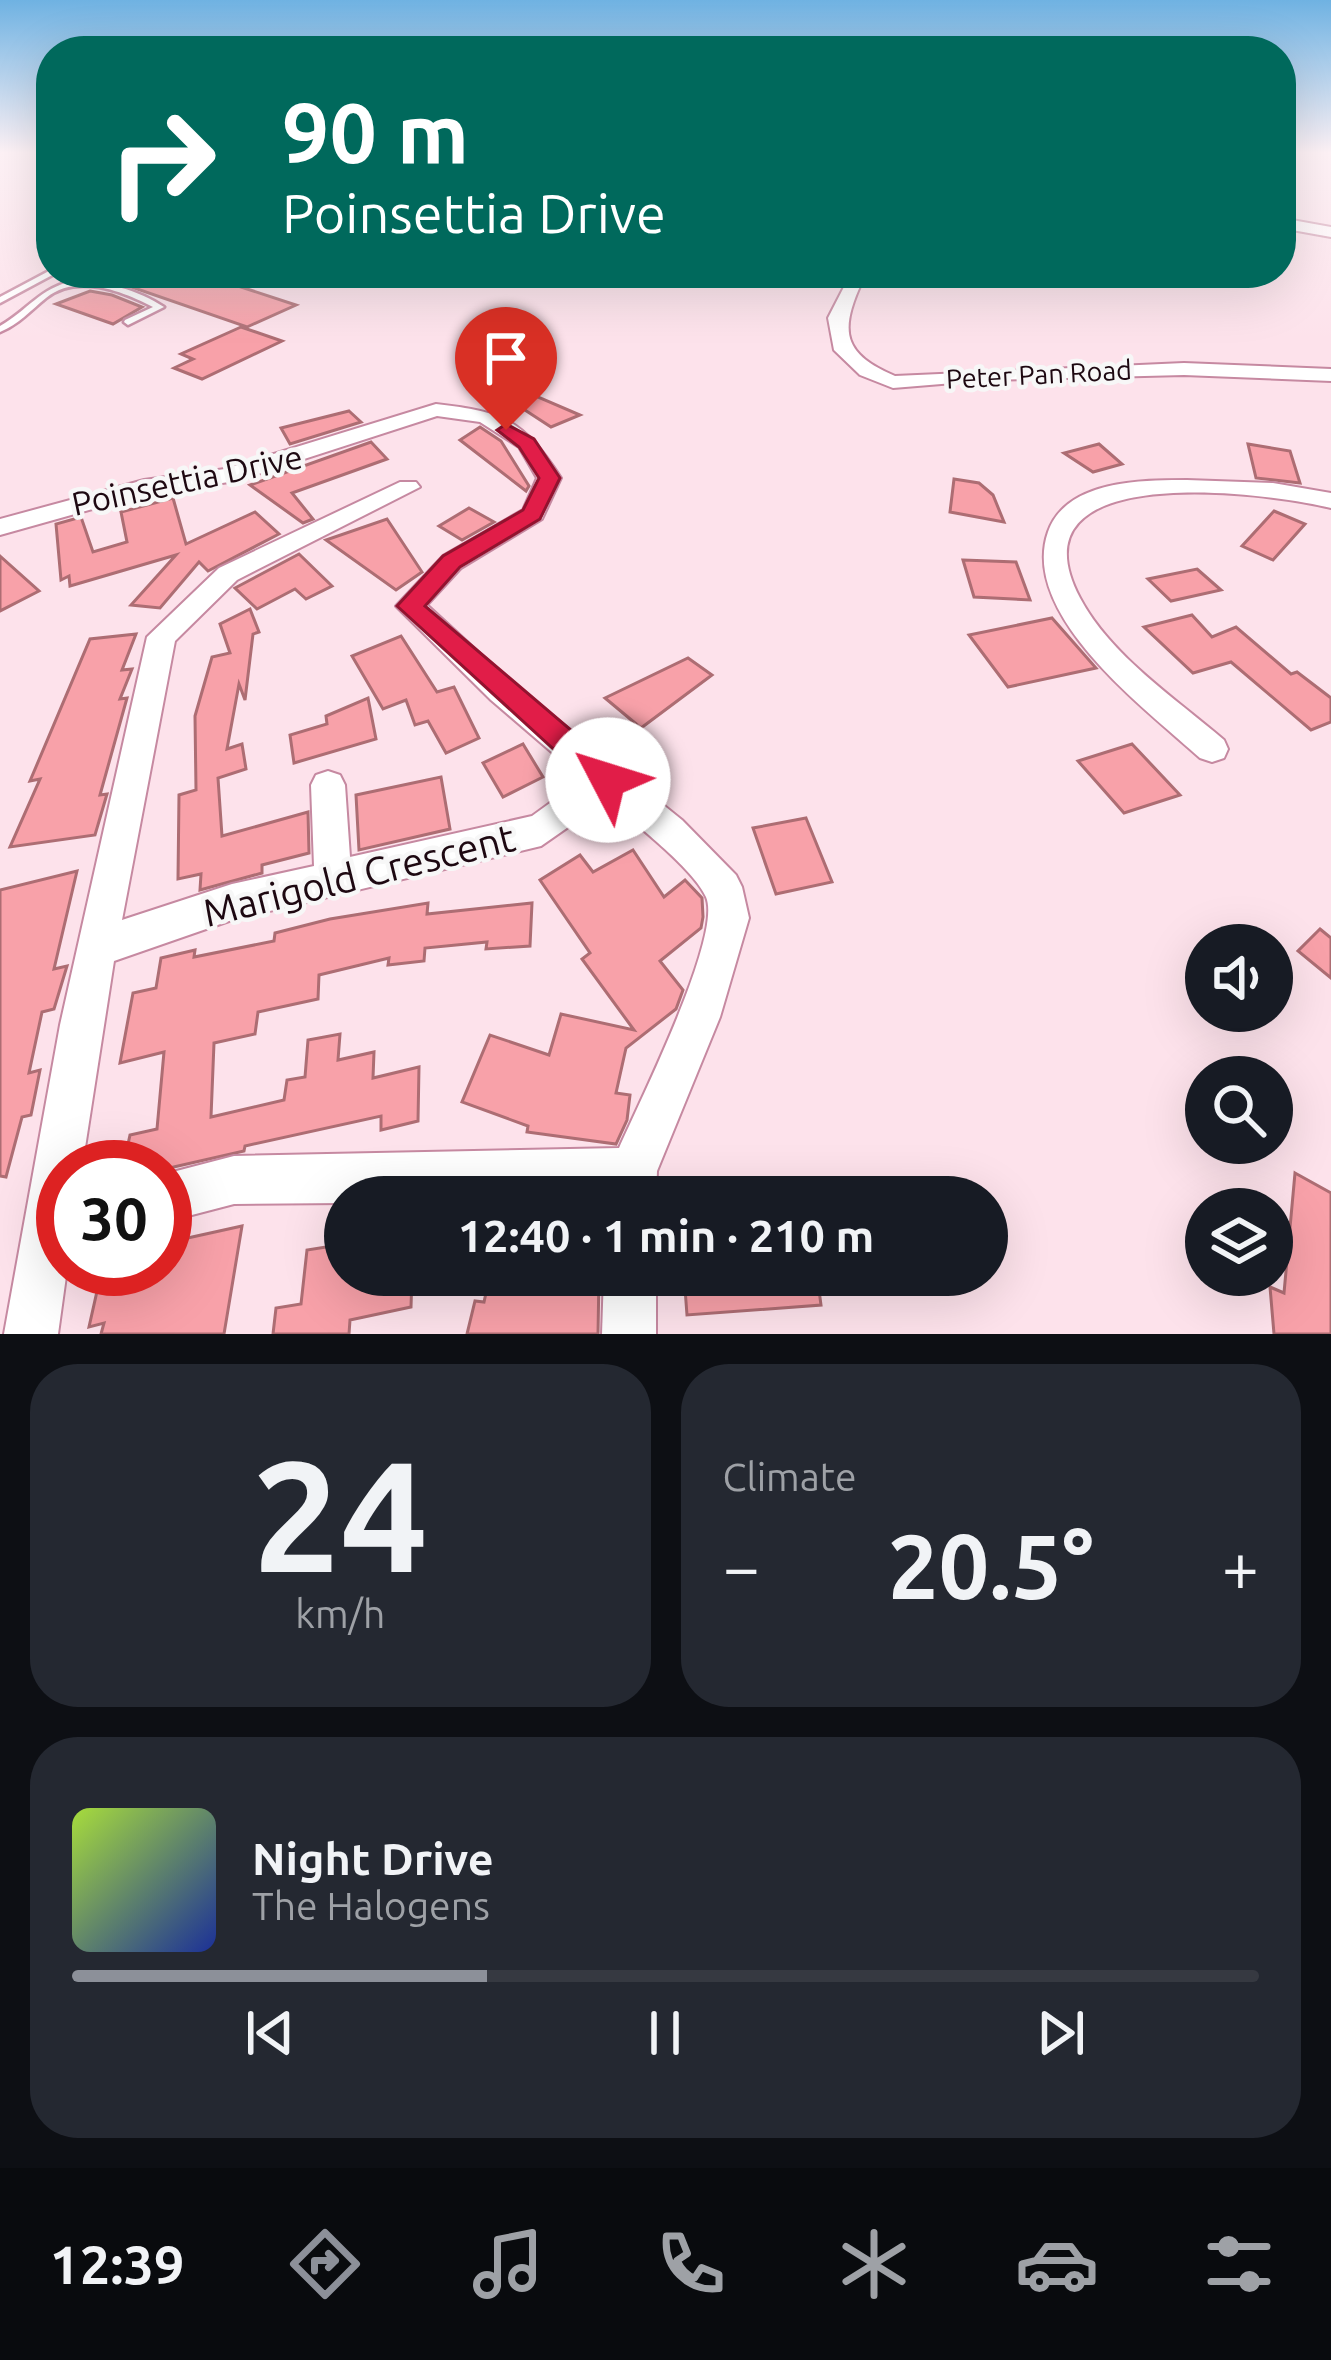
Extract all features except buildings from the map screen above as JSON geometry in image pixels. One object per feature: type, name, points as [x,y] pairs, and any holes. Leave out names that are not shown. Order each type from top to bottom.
[{"type":"street","points":[[1296,226],[1331,232]]},
{"type":"street","name":"Peter Pan Road","points":[[851,288],[837,318],[843,350],[867,371],[893,382],[960,375],[1184,369],[1331,375]]},
{"type":"street","name":"Poinsettia Drive","points":[[0,527],[144,487],[228,476],[436,410],[485,416],[527,443],[549,478],[532,514],[452,562],[410,606],[669,831],[723,887],[730,918],[699,1017],[635,1176]]},
{"type":"street","points":[[1212,749],[1105,651],[1060,586],[1054,548],[1061,526],[1076,509],[1096,498],[1150,486],[1292,491],[1331,502]]},
{"type":"street","points":[[69,1140],[98,947],[161,638],[228,574],[408,487]]},
{"type":"street","name":"Marigold Crescent","points":[[98,947],[232,902],[542,830],[608,780]]},
{"type":"street","points":[[328,785],[333,876]]},
{"type":"street","points":[[192,1191],[234,1180],[324,1179]]},
{"type":"street","points":[[31,1334],[40,1296]]},
{"type":"street","points":[[629,1334],[630,1296]]},
{"type":"lane","points":[[0,303],[36,282]]},
{"type":"lane","points":[[0,329],[28,314],[47,293],[67,288]]},
{"type":"lane","points":[[96,288],[160,307],[128,322]]},
{"type":"lane","points":[[0,303],[28,314]]},
{"type":"route","points":[[506,430],[527,443],[549,478],[532,514],[452,562],[410,606],[502,692],[608,780]]}]
